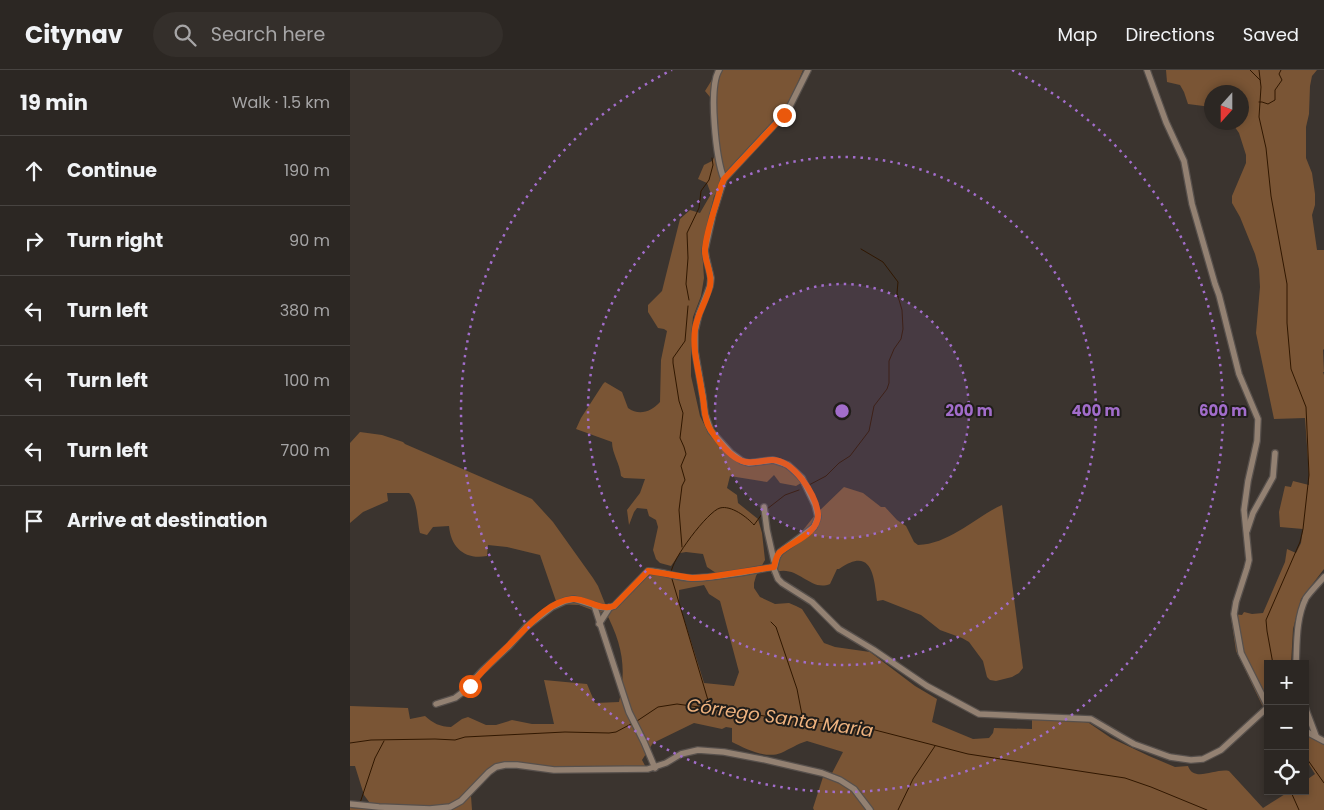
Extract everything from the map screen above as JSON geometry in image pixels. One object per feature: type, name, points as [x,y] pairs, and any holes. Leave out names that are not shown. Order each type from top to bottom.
[{"type":"street","points":[[719,70],[715,77],[713,92],[718,152],[724,179]]},
{"type":"street","points":[[774,566],[780,552],[814,527],[818,517],[815,505],[802,478],[788,465],[773,460],[749,463],[742,461],[731,453],[711,431],[705,418],[695,351],[695,327],[711,282],[706,258],[706,246],[713,214],[724,179],[788,110],[808,70]]},
{"type":"street","points":[[1147,70],[1166,122],[1184,161],[1192,204],[1219,295],[1239,374],[1250,396],[1258,419],[1258,442],[1248,480],[1244,510],[1249,551],[1248,564],[1234,614],[1241,653],[1267,705]]},
{"type":"street","points":[[1246,533],[1253,513],[1273,477],[1275,453]]},
{"type":"street","points":[[764,507],[767,530],[774,556],[774,566],[780,581],[812,602],[836,626],[927,686],[979,714],[1092,719],[1134,744],[1170,757],[1191,760],[1208,757],[1221,750],[1264,711]]},
{"type":"street","points":[[599,624],[610,607],[621,600],[648,571],[692,578],[774,566]]},
{"type":"street","points":[[1296,660],[1302,608],[1309,594],[1324,577]]},
{"type":"street","points":[[436,704],[455,698],[464,692],[482,670],[509,646],[526,627],[552,607],[572,600],[580,600],[594,605],[610,607]]},
{"type":"street","points":[[594,605],[633,722],[655,768]]},
{"type":"street","points":[[1309,718],[1316,736]]},
{"type":"street","points":[[1309,732],[1324,741]]},
{"type":"street","points":[[350,804],[430,809],[450,807],[461,801],[489,772],[505,764],[554,770],[601,768],[638,770],[655,768],[681,754],[698,750],[724,752],[810,769],[840,780],[854,789],[870,810]]},
{"type":"shaded area","points":[[718,70],[803,70],[787,108],[747,151],[714,196],[702,248],[704,278],[701,296],[693,317],[691,338],[691,376],[700,416],[708,432],[732,458],[741,463],[770,461],[779,463],[801,483],[796,486],[780,483],[774,475],[767,482],[730,476],[727,488],[737,495],[738,503],[758,519],[762,533],[765,560],[754,583],[754,588],[760,597],[775,604],[789,603],[802,609],[824,643],[835,647],[870,652],[915,686],[937,699],[932,722],[973,739],[989,738],[994,728],[1032,729],[1032,718],[1070,719],[1089,723],[1111,738],[1149,756],[1175,767],[1188,766],[1195,774],[1229,771],[1263,808],[1284,795],[1309,795],[1309,778],[1315,774],[1309,764],[1309,730],[1311,734],[1324,745],[1324,810],[814,810],[823,777],[830,777],[843,752],[807,741],[775,755],[763,754],[732,742],[732,728],[726,727],[722,729],[694,723],[653,743],[642,760],[649,773],[608,769],[556,772],[508,765],[491,772],[474,791],[471,796],[472,810],[350,810],[350,808],[372,809],[372,806],[364,795],[355,766],[350,766],[350,706],[408,708],[410,719],[425,716],[437,724],[447,727],[451,727],[468,717],[486,725],[496,725],[512,720],[532,724],[554,724],[544,680],[587,684],[595,703],[619,702],[623,678],[619,645],[605,611],[600,613],[579,605],[557,604],[540,555],[507,547],[488,545],[487,556],[472,556],[460,551],[456,546],[450,534],[449,526],[433,527],[427,535],[420,533],[416,506],[409,493],[387,493],[388,501],[363,512],[350,523],[350,443],[360,432],[382,435],[403,442],[532,499],[553,522],[593,578],[606,606],[614,605],[645,572],[672,578],[696,580],[717,578],[716,573],[707,567],[703,554],[680,553],[671,566],[660,563],[656,559],[653,550],[658,527],[656,520],[649,516],[647,509],[637,508],[629,525],[627,510],[640,493],[645,479],[624,478],[621,476],[612,442],[576,429],[581,418],[605,382],[622,392],[628,408],[636,412],[645,412],[660,402],[661,360],[667,331],[658,328],[648,312],[648,305],[662,291],[680,219],[690,210],[700,213],[711,194],[707,183],[698,179],[704,165],[712,161],[715,156],[715,103],[705,91]],"holes":[[[704,585],[709,594],[720,601],[739,672],[734,686],[704,683],[679,603],[679,590]]]},
{"type":"shaded area","points":[[1166,70],[1317,70],[1312,76],[1310,86],[1309,114],[1306,127],[1306,158],[1312,173],[1315,194],[1315,205],[1312,215],[1317,250],[1324,250],[1324,569],[1301,599],[1293,629],[1291,660],[1264,660],[1264,707],[1236,651],[1231,617],[1232,614],[1242,615],[1244,612],[1252,614],[1263,613],[1285,562],[1287,549],[1296,553],[1301,543],[1303,529],[1280,527],[1279,512],[1285,486],[1291,487],[1293,481],[1309,485],[1305,418],[1274,419],[1256,333],[1260,287],[1259,269],[1240,217],[1232,203],[1232,196],[1246,163],[1246,155],[1237,130],[1249,130],[1249,85],[1204,85],[1204,106],[1188,104],[1180,85],[1167,82]]},
{"type":"shaded area","points":[[844,487],[863,493],[881,507],[885,507],[897,520],[906,526],[914,542],[918,545],[941,540],[952,535],[1002,505],[1023,668],[1019,673],[996,681],[990,680],[987,677],[983,661],[969,642],[940,630],[921,615],[883,600],[877,601],[872,574],[865,562],[850,563],[837,569],[830,584],[823,586],[788,571],[771,574],[777,556],[796,539],[815,515]]},
{"type":"waterway","points":[[1250,70],[1260,80]]},
{"type":"waterway","points":[[1259,70],[1261,87],[1259,117],[1266,148],[1271,196],[1287,284],[1287,323],[1291,369],[1306,407],[1309,475],[1300,542],[1266,620],[1272,660]]},
{"type":"waterway","points":[[1259,102],[1268,104],[1275,100],[1275,90],[1282,80],[1279,74],[1281,70]]},
{"type":"waterway","points":[[689,300],[686,284],[687,233],[699,208],[701,191],[709,180],[713,165],[712,158]]},
{"type":"waterway","points":[[809,485],[826,476],[839,463],[850,456],[869,431],[874,406],[887,389],[889,383],[889,361],[901,339],[903,329],[902,310],[897,293],[898,282],[883,262],[861,249]]},
{"type":"waterway","points":[[682,547],[679,510],[682,486],[685,480],[681,466],[686,454],[680,438],[683,413],[679,401],[673,358],[685,341],[688,306]]},
{"type":"waterway","points":[[767,509],[785,495],[799,490]]},
{"type":"waterway","points":[[671,573],[683,548],[699,526],[714,511],[720,508],[729,508],[743,515],[754,525],[762,514]]},
{"type":"waterway","points":[[672,579],[710,707]]},
{"type":"waterway","points":[[771,622],[776,627],[797,689],[803,720]]},
{"type":"waterway","name":"Córrego Santa Maria","points":[[637,721],[658,707],[677,704],[875,730],[968,754],[1125,778],[1207,810]]},
{"type":"waterway","name":"Córrego Santa Maria","points":[[350,743],[371,740],[455,740],[465,737],[565,732],[609,733],[616,732],[631,724]]},
{"type":"waterway","points":[[360,803],[375,758],[384,741]]},
{"type":"waterway","points":[[898,810],[913,779],[935,746]]},
{"type":"waterway","points":[[1309,762],[1324,783]]},
{"type":"waterway","points":[[1292,795],[1299,810]]},
{"type":"route","points":[[470,686],[482,670],[509,646],[526,627],[560,603],[574,599],[599,607],[607,608],[614,606],[648,571],[692,578],[774,567],[776,557],[780,552],[805,535],[816,524],[817,510],[810,493],[802,478],[793,469],[777,460],[749,463],[742,461],[736,458],[711,431],[705,418],[694,344],[695,327],[710,289],[711,278],[705,250],[721,186],[724,179],[747,153],[784,115]]}]
